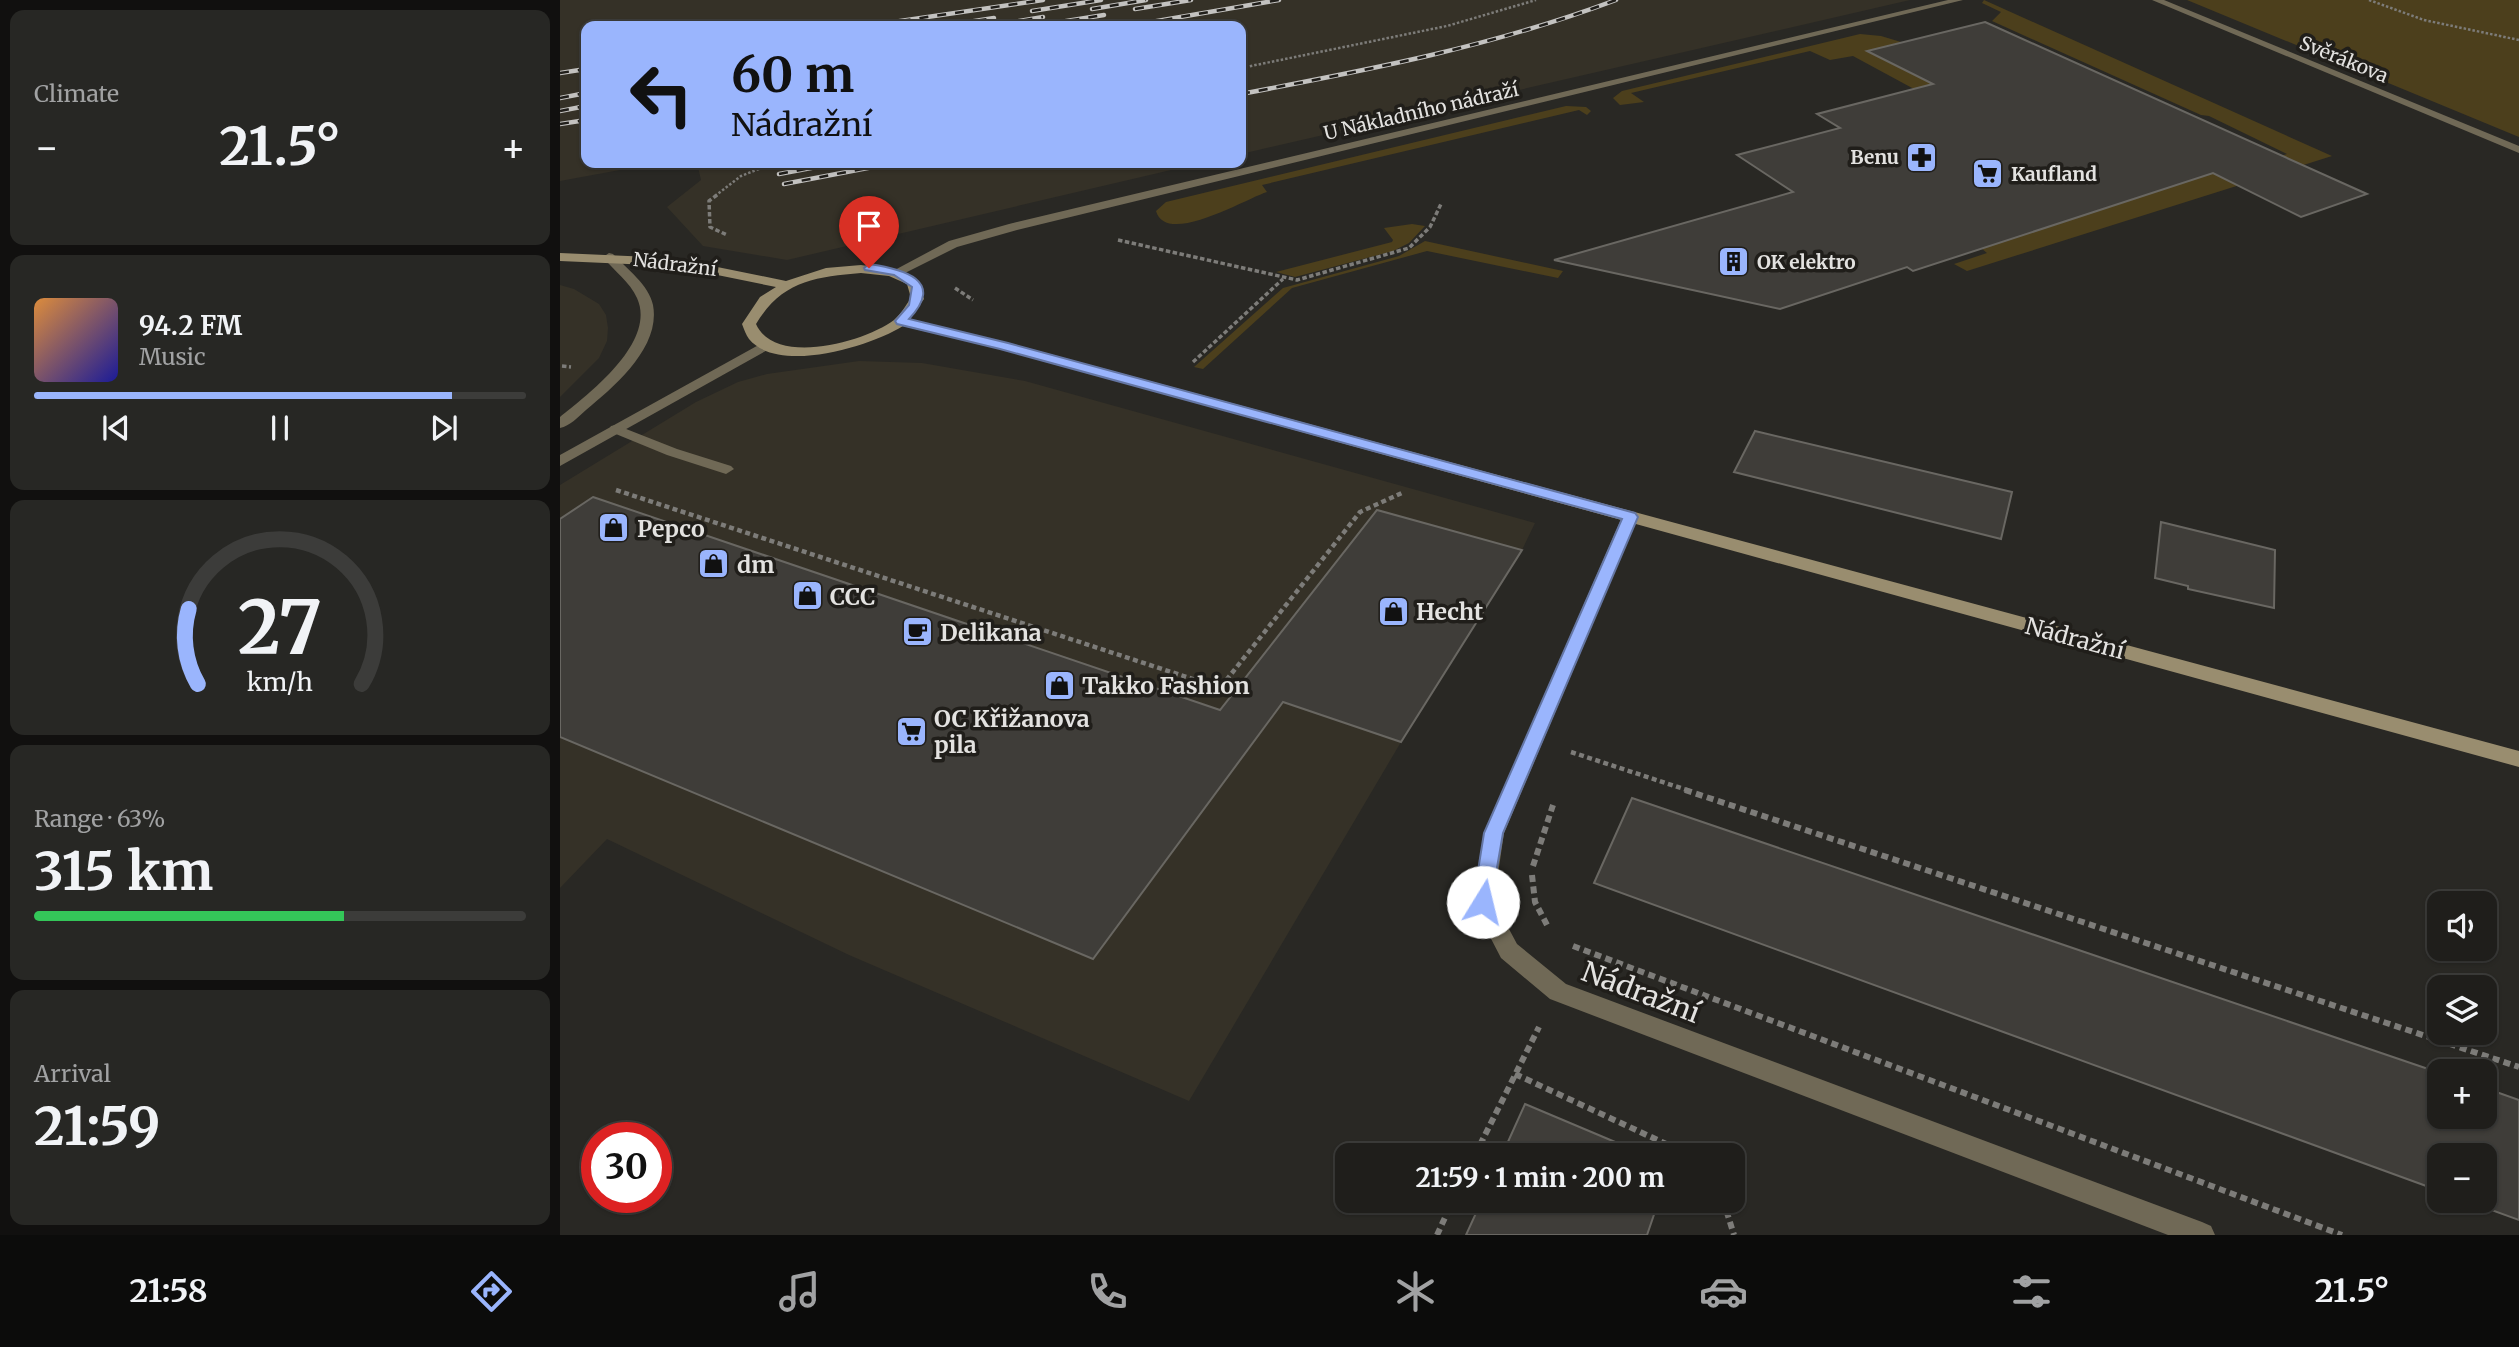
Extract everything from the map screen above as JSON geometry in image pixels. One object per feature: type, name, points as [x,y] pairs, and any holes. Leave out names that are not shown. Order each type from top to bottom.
[{"type":"main road","name":"Nádražní","points":[[560,257],[609,257],[698,265],[788,285]]},
{"type":"main road","points":[[853,268],[897,272],[912,280],[919,292],[915,306],[901,321],[875,336],[834,348],[791,351],[766,345],[753,336],[749,324],[751,317],[767,298],[788,285],[819,274],[853,268]]},
{"type":"main road","name":"Nádražní","points":[[901,321],[1004,346],[2519,759]]},
{"type":"street","name":"U Nákladního nádraží","points":[[897,272],[953,244],[1013,227],[1959,0]]},
{"type":"street","name":"Svěrákova","points":[[2156,0],[2519,150]]},
{"type":"street","points":[[560,424],[614,377],[638,346],[645,331],[648,318],[646,303],[637,288],[609,257]]},
{"type":"street","points":[[560,461],[766,345]]},
{"type":"street","points":[[616,429],[672,452],[726,469]]},
{"type":"street","name":"Nádražní","points":[[1630,517],[1494,833],[1483,902],[1509,951],[1558,992],[2202,1235]]},
{"type":"path","points":[[1246,67],[1447,26],[1536,0]]},
{"type":"path","points":[[2369,0],[2424,20],[2519,40]]},
{"type":"path","points":[[709,227],[709,201],[741,176],[761,168]]},
{"type":"path","points":[[1108,237],[1283,279],[1297,280],[1409,248],[1430,227],[1441,204]]},
{"type":"path","points":[[952,279],[956,290],[983,304]]},
{"type":"path","points":[[1185,370],[1283,279]]},
{"type":"path","points":[[616,489],[1220,688],[1360,512],[1413,488]]},
{"type":"path","points":[[1566,765],[1575,738]]},
{"type":"path","points":[[1570,752],[2519,1067]]},
{"type":"path","points":[[1551,931],[1538,912],[1531,892],[1533,868],[1558,791]]},
{"type":"path","points":[[1569,943],[1577,949],[2342,1235]]},
{"type":"path","points":[[1481,1143],[1577,949]]},
{"type":"path","points":[[1515,1073],[1664,1143]]},
{"type":"path","points":[[1437,1235],[1447,1213]]},
{"type":"path","points":[[1727,1213],[1734,1235]]},
{"type":"shaded area","points":[[560,0],[1910,0],[1246,153],[1246,21],[581,21],[581,168],[631,168],[560,181]]},
{"type":"shaded area","points":[[1984,0],[2332,156],[1967,271],[1954,264],[1987,253],[1981,248],[2231,167],[2239,170],[2287,154],[2209,116],[2201,115],[1992,21],[2001,12],[1982,3]]},
{"type":"shaded area","points":[[2187,0],[2519,0],[2519,137]]},
{"type":"shaded area","points":[[1860,34],[1901,42],[1868,51],[1922,79],[1954,71],[1963,82],[1914,89],[1853,56],[1830,60],[1810,51],[1631,93],[1644,102],[1620,105],[1613,98],[1622,91]]},
{"type":"shaded area","points":[[1566,106],[1586,107],[1591,111],[1587,115],[1579,110],[1262,185],[1267,192],[1190,222],[1175,224],[1163,221],[1156,211],[1166,202]]},
{"type":"shaded area","points":[[698,168],[1180,168],[787,260],[703,246],[667,207],[701,180]]},
{"type":"shaded area","points":[[1412,224],[1425,226],[1409,243],[1393,251],[1295,277],[1276,272],[1392,242],[1384,228]]},
{"type":"shaded area","points":[[1425,241],[1563,271],[1558,278],[1427,251],[1292,288],[1203,369],[1194,367],[1283,288],[1399,256]]},
{"type":"shaded area","points":[[560,285],[574,289],[599,304],[606,315],[608,328],[607,341],[599,358],[560,397]]},
{"type":"shaded area","points":[[859,361],[922,363],[1025,381],[1535,523],[1522,550],[1401,742],[1189,1101],[849,955],[607,839],[560,888],[560,485],[696,402],[738,382],[767,374]]},
{"type":"building","name":"Kaufland","points":[[1985,22],[2367,194],[2301,217],[2213,173],[1913,271],[1907,267],[1780,309],[1554,260],[1793,192],[1737,155],[1840,128],[1817,114],[1933,84],[1867,51]]},
{"type":"building","points":[[1755,431],[2012,492],[2001,539],[1734,472]]},
{"type":"building","name":"OC Křižanova pila","points":[[593,497],[1220,710],[1377,510],[1522,550],[1401,742],[1283,702],[1093,959],[560,737],[560,519]]},
{"type":"building","points":[[2161,522],[2275,550],[2274,608],[2188,589],[2188,586],[2155,578]]},
{"type":"building","points":[[1632,798],[2427,1069],[2427,1129],[2497,1129],[2497,1092],[2519,1100],[2519,1220],[2497,1212],[2497,1143],[2427,1143],[2427,1186],[1594,883]]},
{"type":"building","points":[[1525,1104],[1618,1143],[1507,1143]]},
{"type":"building","points":[[1476,1213],[1655,1213],[1647,1235],[1466,1235]]},
{"type":"railway","points":[[900,21],[1043,0]]},
{"type":"railway","points":[[1032,11],[1101,0]]},
{"type":"railway","points":[[1092,9],[1146,0]]},
{"type":"railway","points":[[1135,9],[1191,0]]},
{"type":"railway","points":[[1157,21],[1279,0]]},
{"type":"railway","points":[[1246,93],[1477,44],[1616,0]]},
{"type":"railway","points":[[1066,21],[1104,15]]},
{"type":"railway","points":[[1019,21],[1043,17]]},
{"type":"railway","points":[[974,21],[994,18]]},
{"type":"railway","points":[[560,73],[581,70]]},
{"type":"railway","points":[[560,98],[581,94]]},
{"type":"railway","points":[[560,111],[581,107]]},
{"type":"railway","points":[[560,124],[581,121]]},
{"type":"railway","points":[[779,174],[811,168]]},
{"type":"railway","points":[[784,184],[868,168]]},
{"type":"place","name":"Benu","points":[[1922,157]]},
{"type":"place","name":"Kaufland","points":[[1988,174]]},
{"type":"place","name":"OK elektro","points":[[1734,262]]},
{"type":"place","name":"Pepco","points":[[614,528]]},
{"type":"place","name":"dm","points":[[714,564]]},
{"type":"place","name":"CCC","points":[[807,596]]},
{"type":"place","name":"Hecht","points":[[1393,611]]},
{"type":"place","name":"Delikana","points":[[917,632]]},
{"type":"place","name":"Takko Fashion","points":[[1059,685]]},
{"type":"place","name":"OC Křižanova pila","points":[[911,731]]},
{"type":"route","points":[[869,268],[906,275],[917,286],[919,292],[915,306],[901,321],[1004,346],[1630,517],[1494,833],[1483,902]]}]
